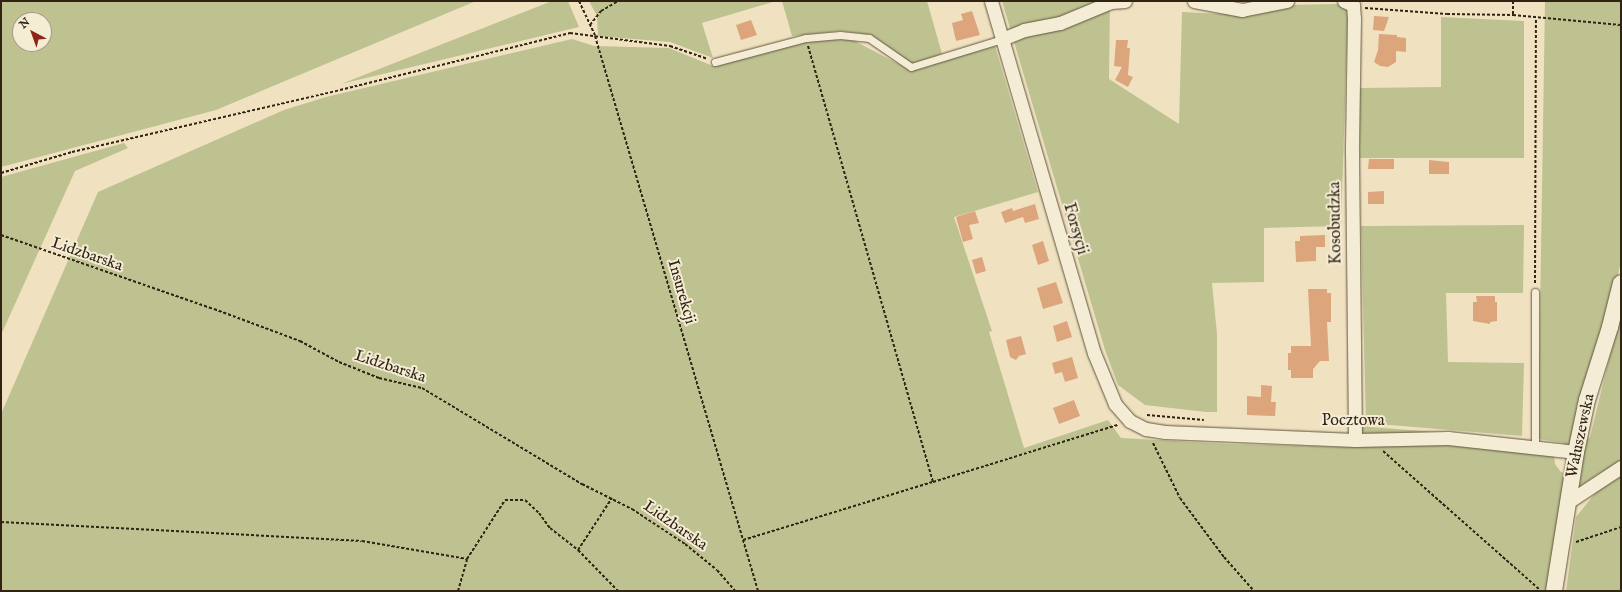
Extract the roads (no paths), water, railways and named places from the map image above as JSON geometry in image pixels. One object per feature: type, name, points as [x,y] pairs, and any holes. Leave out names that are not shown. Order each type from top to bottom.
[{"type":"street","name":"Forsycji","points":[[991,1],[1094,353],[1115,404],[1130,421]]},
{"type":"street","points":[[1002,39],[1024,30],[1060,23],[1112,2],[1125,1]]},
{"type":"street","points":[[1194,1],[1242,10],[1287,1]]},
{"type":"street","name":"Kosobudzka","points":[[1349,3],[1355,440]]},
{"type":"street","name":"Wałuszewska","points":[[1554,591],[1576,452],[1587,400],[1610,327],[1621,284]]},
{"type":"street","name":"Pocztowa","points":[[1130,421],[1146,429],[1166,432],[1355,440],[1448,438],[1576,452]]},
{"type":"street","points":[[1568,502],[1621,467]]},
{"type":"lane","points":[[715,62],[806,38],[840,35],[869,38],[911,67],[1002,39]]},
{"type":"lane","points":[[1535,292],[1535,447]]}]
